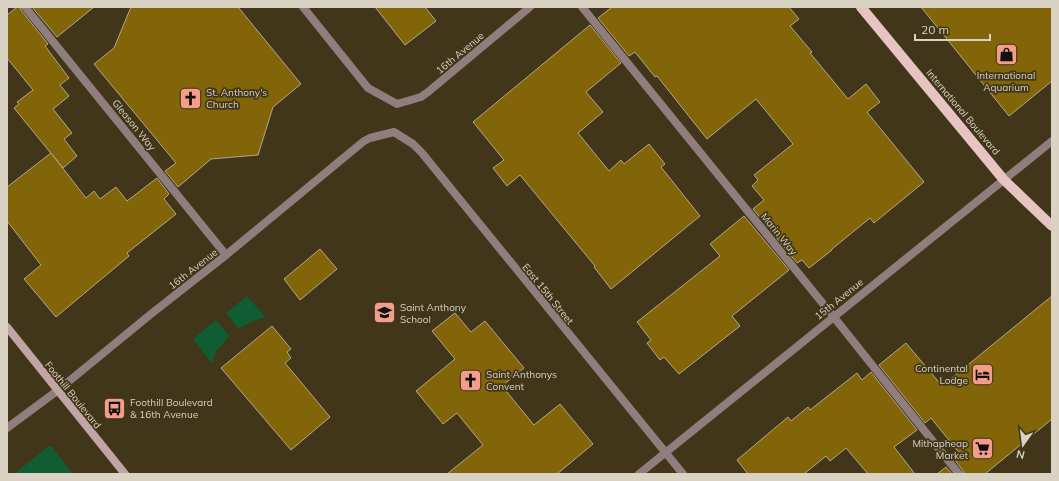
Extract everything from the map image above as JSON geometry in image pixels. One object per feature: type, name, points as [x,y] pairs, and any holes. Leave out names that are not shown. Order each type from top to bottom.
[{"type":"main road","name":"International Boulevard","points":[[861,7],[1004,180],[1052,226]]},
{"type":"main road","name":"Foothill Boulevard","points":[[7,327],[125,474]]},
{"type":"street","name":"Gleason Way","points":[[25,7],[226,255]]},
{"type":"street","name":"16th Avenue","points":[[303,7],[368,88],[397,104],[421,97],[428,92],[530,7]]},
{"type":"street","name":"Marin Way","points":[[582,7],[833,316],[959,474]]},
{"type":"street","name":"16th Avenue","points":[[7,428],[57,391],[226,255],[364,141],[394,132]]},
{"type":"street","name":"East 15th Street","points":[[394,132],[413,144],[422,153],[682,474]]},
{"type":"street","name":"15th Avenue","points":[[639,474],[833,316],[1052,141]]},
{"type":"green space","points":[[247,296],[266,318],[258,319],[238,328],[226,313]]},
{"type":"green space","points":[[216,320],[229,335],[216,351],[212,364],[193,339]]},
{"type":"green space","points":[[49,446],[52,447],[73,474],[14,474]]},
{"type":"building","points":[[17,7],[20,7],[48,44],[45,46],[69,78],[60,85],[69,96],[53,109],[72,133],[64,139],[77,156],[63,168],[14,108],[19,104],[17,102],[33,90],[7,58],[7,15]]},
{"type":"building","points":[[32,7],[94,7],[57,37]]},
{"type":"building","name":"St. Anthony's Church","points":[[131,7],[238,7],[301,84],[273,107],[258,155],[211,159],[178,187],[165,171],[176,163],[94,64],[114,48]]},
{"type":"building","points":[[375,7],[425,7],[436,21],[405,45]]},
{"type":"building","points":[[612,7],[789,7],[799,19],[790,26],[848,99],[866,84],[880,102],[867,112],[924,182],[874,223],[870,218],[809,268],[802,260],[797,263],[753,209],[764,200],[752,186],[758,180],[754,175],[793,144],[756,99],[707,139],[657,76],[655,77],[635,52],[629,56],[598,18]]},
{"type":"building","name":"International Aquarium","points":[[921,7],[1052,7],[1052,81],[1009,116]]},
{"type":"building","points":[[590,25],[621,63],[586,92],[603,112],[578,133],[609,171],[621,160],[624,164],[649,144],[665,164],[661,167],[700,216],[611,289],[594,267],[595,266],[520,175],[507,186],[493,168],[504,160],[473,122]]},
{"type":"building","points":[[51,153],[86,198],[94,191],[100,199],[116,187],[127,201],[157,178],[169,194],[164,199],[176,214],[127,253],[129,256],[56,317],[24,279],[41,265],[7,221],[7,187]]},
{"type":"building","points":[[744,216],[789,270],[732,316],[740,326],[679,374],[664,357],[660,360],[647,343],[651,340],[637,322],[720,256],[710,244]]},
{"type":"building","points":[[320,249],[337,269],[300,300],[284,279]]},
{"type":"building","points":[[1052,296],[1052,419],[985,474],[964,474],[955,460],[961,455],[931,418],[925,423],[879,365],[906,343],[942,386]]},
{"type":"building","points":[[455,313],[471,332],[485,321],[524,368],[502,386],[534,425],[560,404],[593,444],[557,474],[447,474],[483,445],[457,413],[443,424],[416,391],[455,359],[432,331]]},
{"type":"building","points":[[272,326],[291,349],[287,352],[291,358],[285,363],[330,417],[291,450],[221,368]]},
{"type":"building","points":[[871,372],[917,430],[894,447],[915,474],[868,474],[846,448],[830,461],[826,456],[804,474],[748,474],[737,460],[788,417],[791,421],[808,407],[810,410],[857,373],[862,380]]},
{"type":"building","points":[[946,467],[952,474],[937,474]]},
{"type":"place","name":"International Aquarium","points":[[1006,55]]},
{"type":"place","name":"St. Anthony's Church","points":[[190,98]]},
{"type":"place","name":"Saint Anthony School","points":[[384,313]]},
{"type":"place","name":"Continental Lodge","points":[[983,374]]},
{"type":"place","name":"Saint Anthonys Convent","points":[[470,380]]},
{"type":"place","name":"Foothill Boulevard & 16th Avenue","points":[[115,408]]},
{"type":"place","name":"Mithapheap Market","points":[[983,449]]}]
